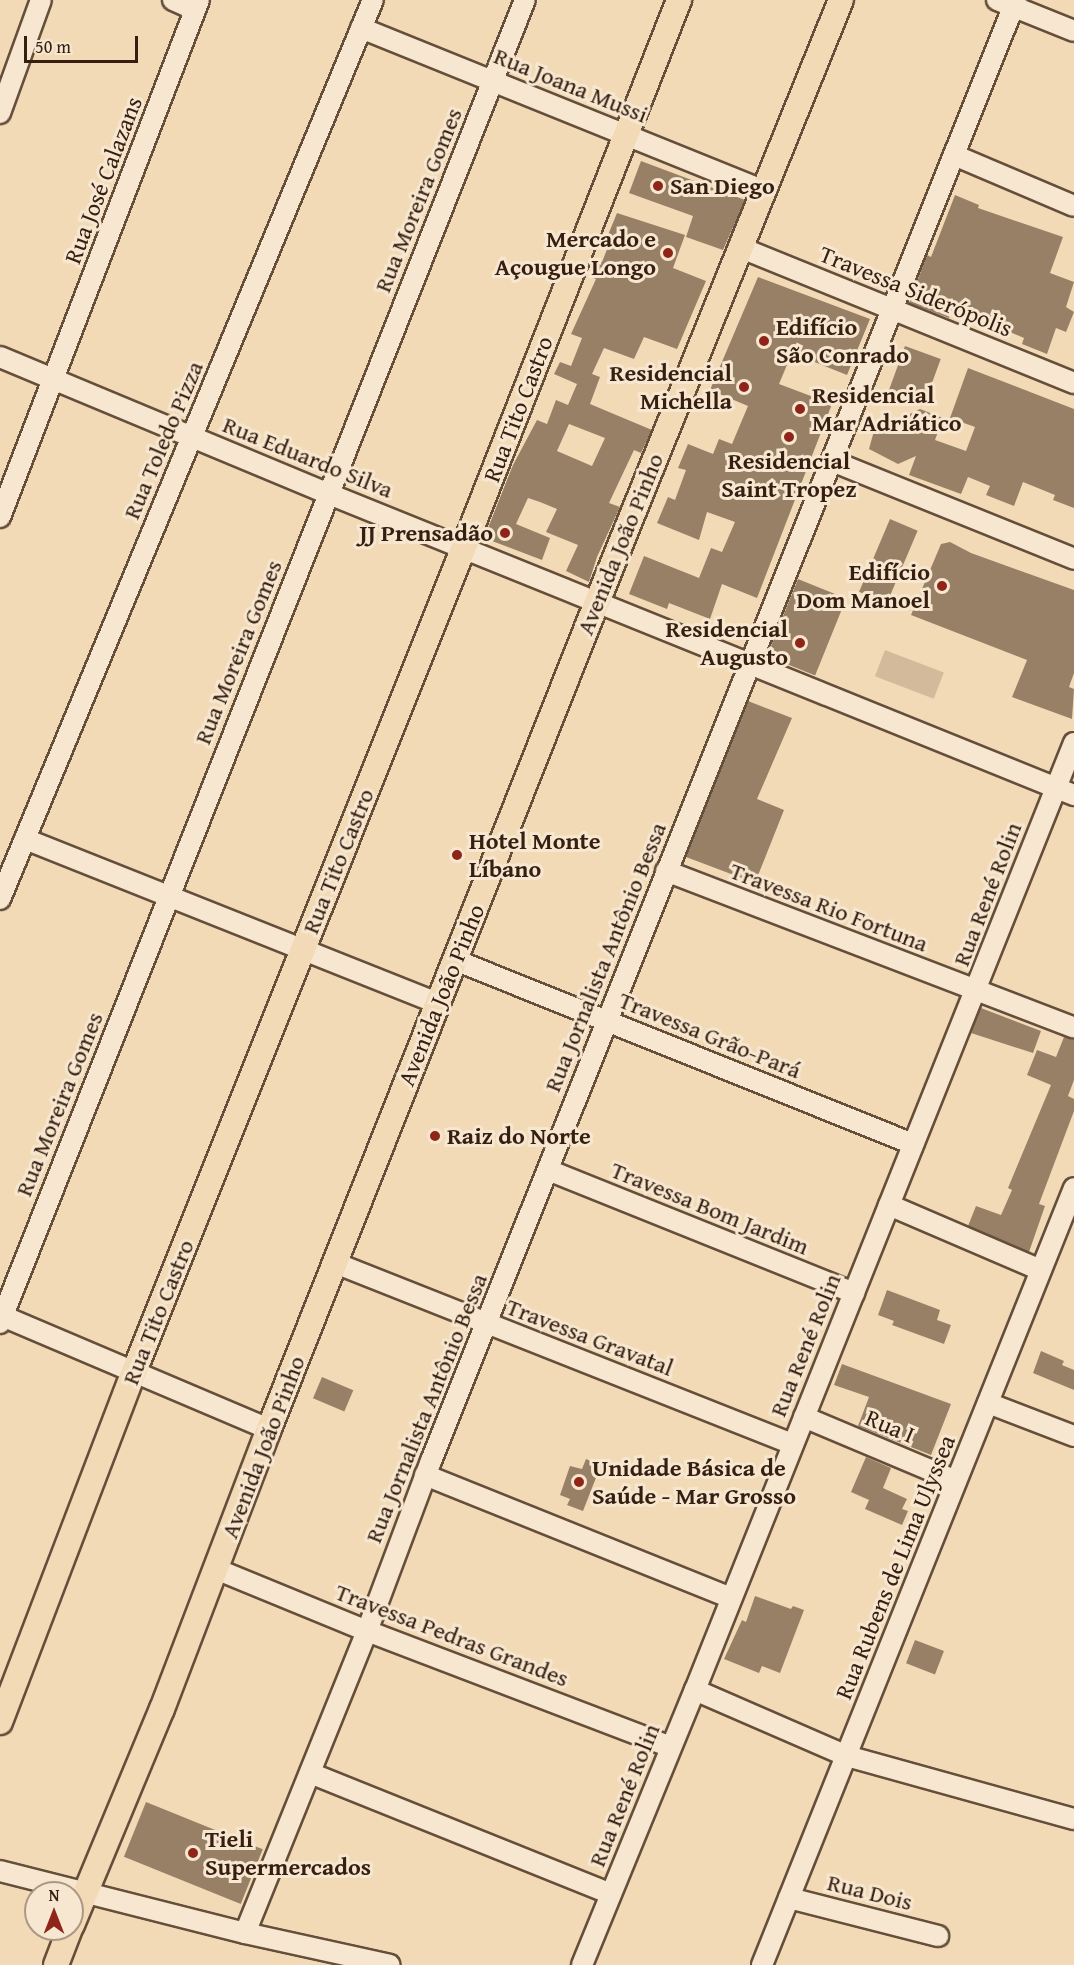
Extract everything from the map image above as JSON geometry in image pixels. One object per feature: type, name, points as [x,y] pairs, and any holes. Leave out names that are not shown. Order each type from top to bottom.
[{"type":"main road","name":"Rua Tito Castro","points":[[0,1722],[134,1372],[464,547],[679,0]]},
{"type":"main road","name":"Avenida João Pinho","points":[[85,1893],[216,1569],[269,1429],[597,601],[841,0]]},
{"type":"main road","name":"Avenida João Pinho","points":[[56,1965],[65,1941]]},
{"type":"street","points":[[0,112],[41,0]]},
{"type":"street","points":[[173,0],[197,5]]},
{"type":"street","name":"Rua Toledo Pizza","points":[[0,899],[373,0]]},
{"type":"street","name":"Rua Moreira Gomes","points":[[1,1318],[525,0]]},
{"type":"street","points":[[1009,2],[1074,31]]},
{"type":"street","name":"Rua Jornalista Antônio Bessa","points":[[245,1933],[367,1631],[425,1475],[954,155],[1009,2]]},
{"type":"street","name":"Rua José Calazans","points":[[0,518],[197,5]]},
{"type":"street","name":"Rua Joana Mussi","points":[[361,28],[762,190]]},
{"type":"street","points":[[954,155],[1074,206]]},
{"type":"street","name":"Travessa Siderópolis","points":[[740,247],[1074,383]]},
{"type":"street","name":"Rua Eduardo Silva","points":[[0,357],[329,494],[1065,791]]},
{"type":"street","points":[[832,461],[1074,560]]},
{"type":"street","name":"Rua René Rolin","points":[[582,1965],[976,991],[1065,791],[1074,743]]},
{"type":"street","points":[[25,839],[438,1003]]},
{"type":"street","name":"Travessa Rio Fortuna","points":[[666,871],[1074,1028]]},
{"type":"street","name":"Travessa Grão-Pará","points":[[455,960],[914,1144]]},
{"type":"street","name":"Travessa Bom Jardim","points":[[548,1170],[854,1293]]},
{"type":"street","name":"Rua Rubens de Lima Ulyssea","points":[[762,1965],[1041,1270],[1067,1225],[1074,1188]]},
{"type":"street","points":[[889,1205],[1041,1270]]},
{"type":"street","name":"Travessa Gravatal","points":[[335,1263],[793,1444]]},
{"type":"street","points":[[1,1318],[269,1429]]},
{"type":"street","points":[[988,1403],[1074,1436]]},
{"type":"street","name":"Rua I","points":[[804,1417],[957,1481]]},
{"type":"street","points":[[425,1475],[731,1598]]},
{"type":"street","name":"Travessa Pedras Grandes","points":[[216,1569],[367,1631],[670,1747]]},
{"type":"street","points":[[695,1690],[846,1756],[1074,1819]]},
{"type":"street","points":[[310,1773],[611,1894]]},
{"type":"street","points":[[0,1871],[245,1933],[390,1965]]},
{"type":"street","name":"Rua Dois","points":[[789,1898],[938,1936]]},
{"type":"shaded area","points":[[885,650],[944,673],[934,699],[875,676]]},
{"type":"building","points":[[641,161],[745,200],[723,250],[686,237],[693,216],[629,193]]},
{"type":"building","points":[[955,195],[979,205],[978,208],[1063,237],[1050,273],[1074,282],[1066,307],[1074,312],[1066,332],[1056,328],[1047,354],[1022,344],[1024,338],[953,308],[949,318],[909,303],[927,255],[931,257]]},
{"type":"building","points":[[617,213],[685,235],[673,268],[706,281],[677,349],[644,337],[634,359],[604,348],[592,374],[600,377],[590,404],[652,430],[641,453],[634,450],[609,503],[620,507],[597,557],[589,582],[566,571],[578,545],[546,532],[557,509],[528,498],[516,524],[550,538],[542,560],[484,538],[513,465],[537,420],[547,424],[556,400],[568,405],[577,384],[554,374],[560,362],[571,366],[582,338],[571,334],[596,279],[591,277],[598,261],[602,262],[612,237],[608,235]],"holes":[[[569,424],[605,438],[592,466],[557,451]]]},
{"type":"building","points":[[758,277],[870,319],[847,375],[792,353],[779,384],[832,404],[757,598],[722,584],[710,619],[669,603],[667,609],[629,594],[644,556],[699,578],[711,548],[722,552],[735,522],[707,512],[699,540],[657,523],[668,497],[675,500],[686,470],[678,468],[688,444],[713,454],[719,439],[732,444],[748,406],[710,390]]},
{"type":"building","points":[[905,346],[941,359],[924,406],[888,393]]},
{"type":"building","points":[[968,368],[1074,409],[1074,508],[1053,500],[1055,495],[1023,482],[1014,506],[986,495],[990,486],[968,477],[961,494],[909,475],[916,456],[898,464],[869,449],[877,420],[888,425],[920,409],[943,418],[935,440],[966,451],[975,427],[950,418]]},
{"type":"building","points":[[890,519],[918,531],[887,603],[859,592]]},
{"type":"building","points":[[950,542],[971,553],[1074,590],[1074,673],[1069,687],[1074,689],[1072,719],[1012,697],[1027,660],[911,615],[941,544]]},
{"type":"building","points":[[798,579],[846,598],[815,675],[767,656]]},
{"type":"building","points":[[748,701],[792,718],[757,799],[784,810],[755,883],[686,857]]},
{"type":"building","points":[[981,1008],[1041,1031],[1033,1053],[971,1033]]},
{"type":"building","points":[[1064,1037],[1074,1040],[1074,1080],[1068,1096],[1074,1099],[1074,1111],[1039,1204],[1045,1206],[1029,1252],[968,1226],[976,1206],[1001,1215],[1012,1190],[1008,1188],[1051,1085],[1027,1075],[1037,1050],[1056,1057]]},
{"type":"building","points":[[887,1290],[940,1310],[937,1320],[951,1325],[944,1344],[892,1325],[894,1321],[878,1315]]},
{"type":"building","points":[[1041,1351],[1064,1361],[1062,1365],[1074,1370],[1074,1390],[1033,1373]]},
{"type":"building","points":[[842,1364],[951,1404],[931,1455],[858,1426],[869,1397],[834,1385]]},
{"type":"building","points":[[322,1377],[353,1390],[344,1411],[313,1398]]},
{"type":"building","points":[[866,1457],[891,1468],[883,1488],[907,1499],[902,1509],[908,1511],[902,1525],[865,1509],[869,1500],[851,1492]]},
{"type":"building","name":"Unidade Básica de Saúde - Mar Grosso","points":[[586,1459],[601,1465],[583,1511],[567,1505],[570,1499],[560,1495],[570,1466],[582,1469]]},
{"type":"building","points":[[755,1596],[791,1609],[793,1606],[804,1610],[780,1673],[762,1666],[759,1673],[724,1659],[742,1620],[746,1622]]},
{"type":"building","points":[[915,1640],[944,1651],[935,1674],[906,1663]]},
{"type":"building","name":"Tieli Supermercados","points":[[146,1802],[263,1849],[241,1904],[124,1857]]},
{"type":"place","name":"San Diego","points":[[658,186]]},
{"type":"place","name":"Mercado e Açougue Longo","points":[[668,253]]},
{"type":"place","name":"Edifício São Conrado","points":[[764,341]]},
{"type":"place","name":"Residencial Michella","points":[[744,387]]},
{"type":"place","name":"Residencial Mar Adriático","points":[[800,409]]},
{"type":"place","name":"Residencial Saint Tropez","points":[[789,437]]},
{"type":"place","name":"JJ Prensadão","points":[[505,533]]},
{"type":"place","name":"Edifício Dom Manoel","points":[[942,586]]},
{"type":"place","name":"Residencial Augusto","points":[[800,643]]},
{"type":"place","name":"Hotel Monte Líbano","points":[[457,855]]},
{"type":"place","name":"Raiz do Norte","points":[[435,1136]]},
{"type":"place","name":"Unidade Básica de Saúde - Mar Grosso","points":[[579,1482]]},
{"type":"place","name":"Tieli Supermercados","points":[[193,1853]]}]
